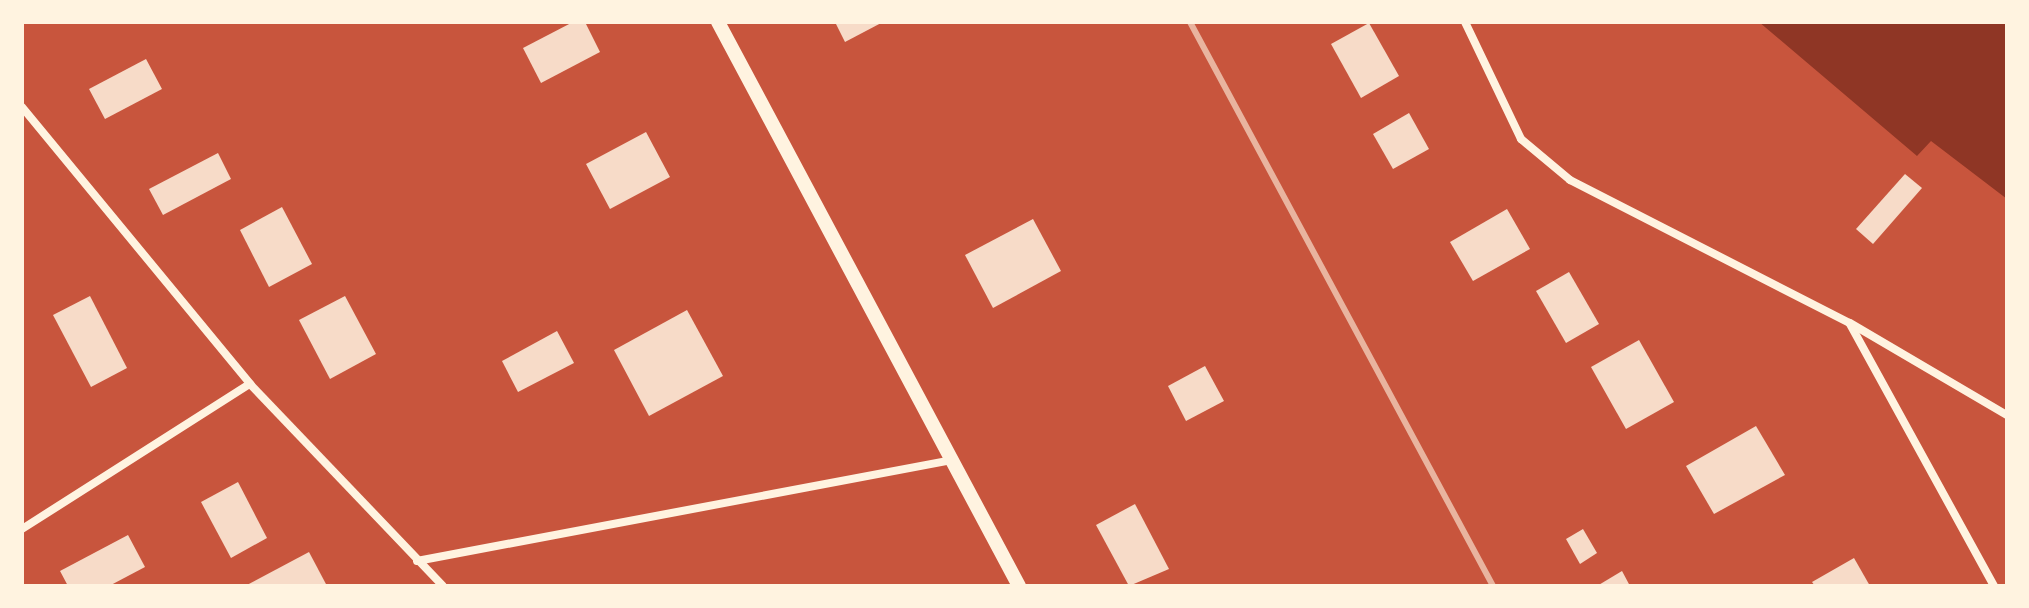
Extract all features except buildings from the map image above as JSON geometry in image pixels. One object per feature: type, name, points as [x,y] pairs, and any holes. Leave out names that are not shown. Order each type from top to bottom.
[{"type":"street","points":[[718,22],[1019,586]]},
{"type":"street","points":[[1465,22],[1521,139],[1570,180],[1850,323],[2007,415]]},
{"type":"street","points":[[22,107],[250,384],[443,586]]},
{"type":"street","points":[[1850,323],[1994,586]]},
{"type":"street","points":[[22,529],[250,384]]},
{"type":"street","points":[[417,561],[953,460]]},
{"type":"shaded area","points":[[1759,22],[2007,22],[2007,199],[1931,141],[1917,156]]},
{"type":"railway","points":[[1190,22],[1493,586]]}]
